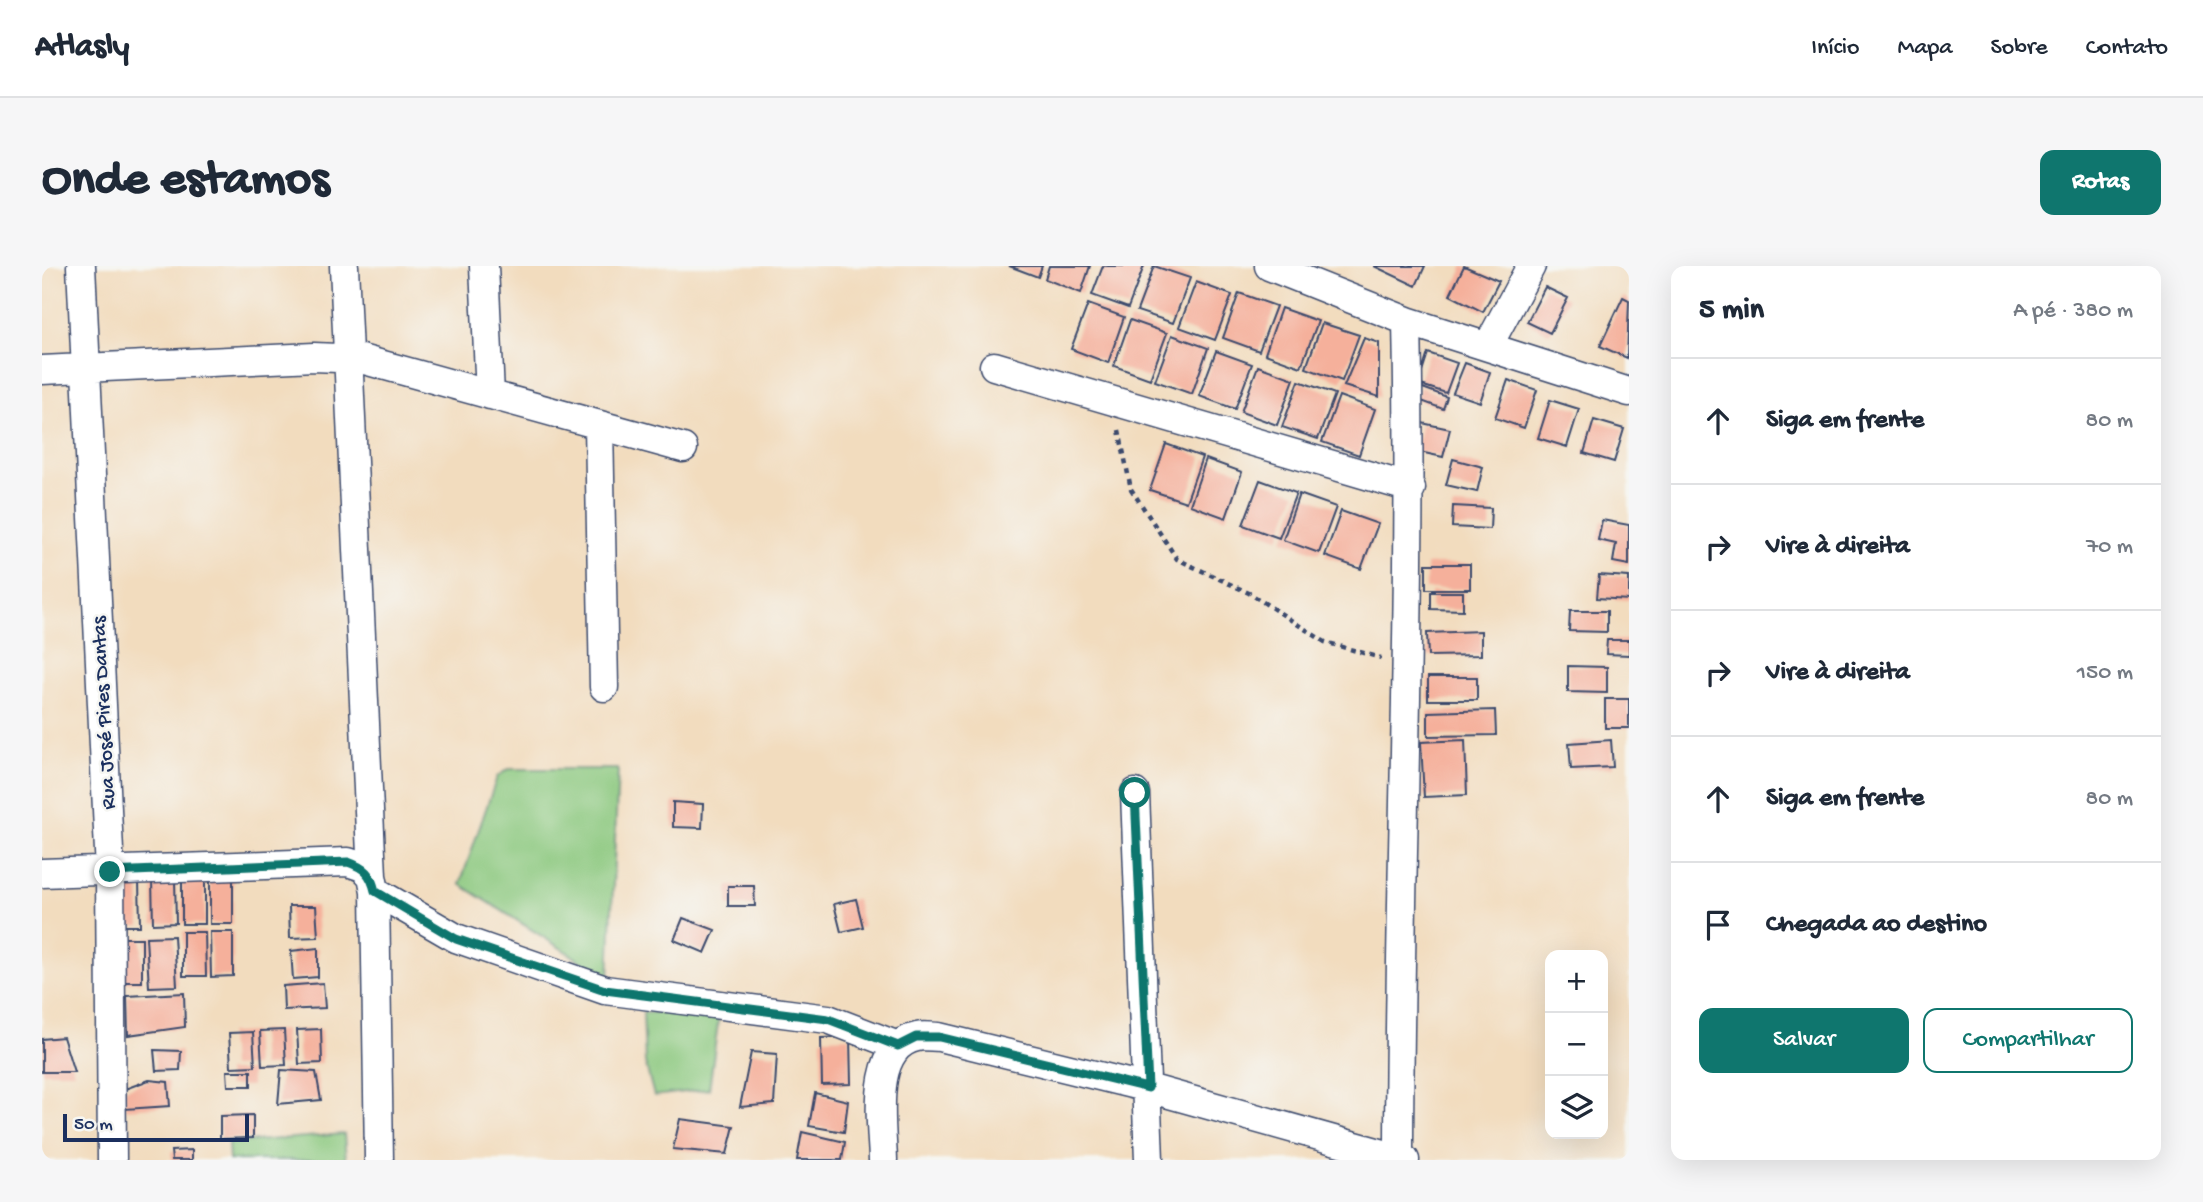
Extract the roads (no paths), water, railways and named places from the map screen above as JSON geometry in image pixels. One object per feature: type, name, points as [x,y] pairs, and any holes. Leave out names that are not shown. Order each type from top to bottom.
[{"type":"street","name":"Rua José Pires Dantas","points":[[80,266],[110,872],[112,1160]]},
{"type":"street","points":[[344,266],[374,884],[379,1160]]},
{"type":"street","points":[[484,266],[490,395]]},
{"type":"street","points":[[1269,266],[1407,321],[1629,392]]},
{"type":"street","points":[[1488,346],[1531,266]]},
{"type":"street","points":[[883,1160],[881,1086],[886,1064],[898,1046],[916,1037],[939,1037],[1148,1088],[1401,1160],[1411,488],[1407,321]]},
{"type":"street","points":[[42,370],[86,370],[314,357],[348,358],[683,448]]},
{"type":"street","points":[[994,366],[1411,488]]},
{"type":"street","points":[[599,425],[604,687]]},
{"type":"street","points":[[1135,793],[1149,1160]]},
{"type":"street","points":[[42,873],[348,862],[363,867],[374,884],[456,939],[605,990],[828,1019],[898,1046]]}]
